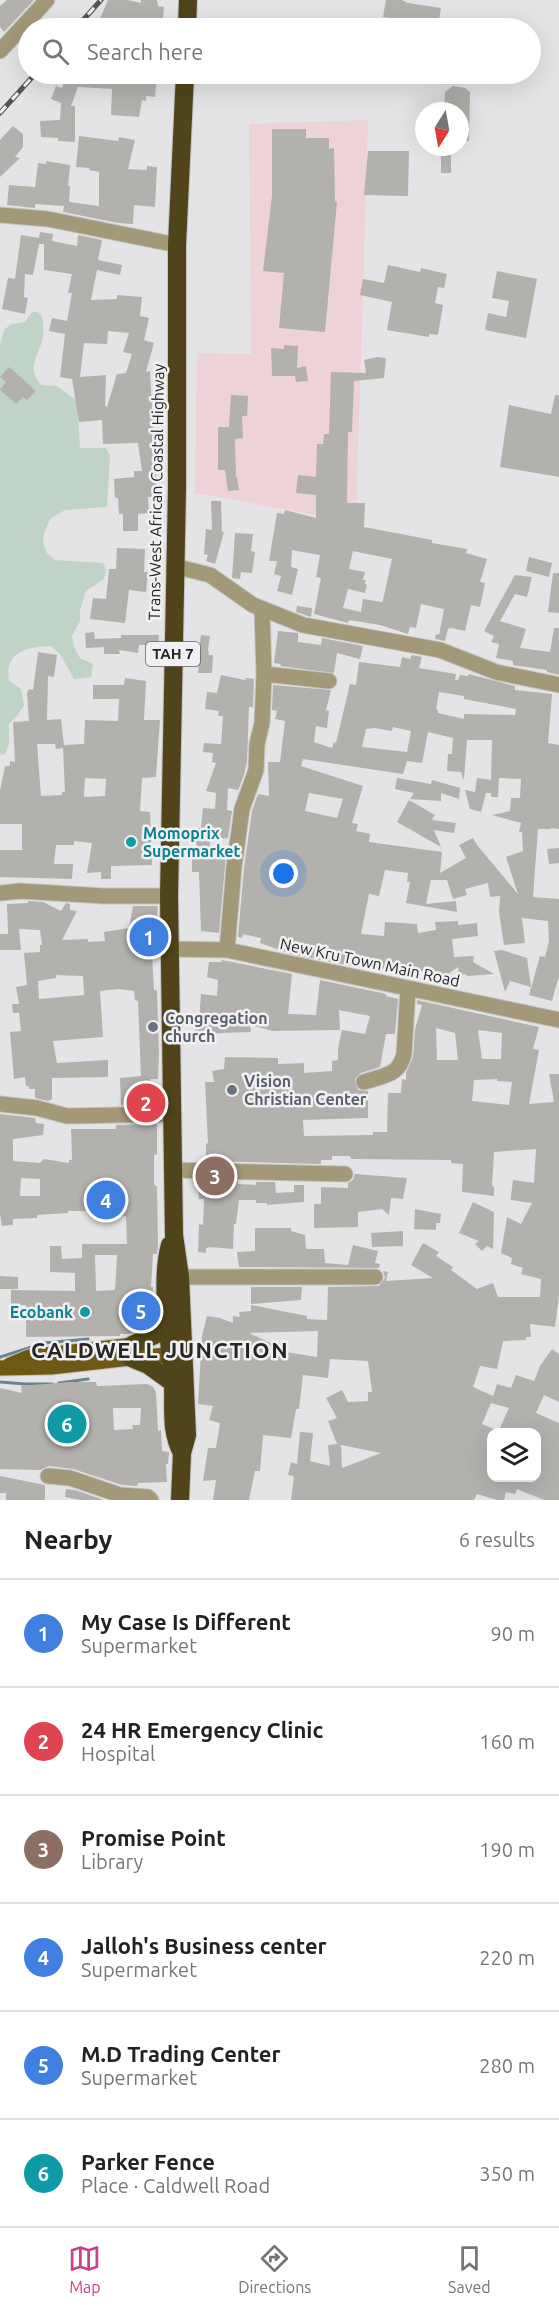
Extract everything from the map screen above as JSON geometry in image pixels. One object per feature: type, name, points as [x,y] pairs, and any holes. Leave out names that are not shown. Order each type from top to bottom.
[{"type":"highway","points":[[187,18],[188,0]]},
{"type":"highway","name":"Trans-West African Coastal Highway","points":[[182,1453],[177,1443],[173,1422],[173,1383],[180,1277],[174,1235],[172,1170],[169,896],[177,488],[177,245],[185,84]]},
{"type":"highway","name":"Trans-West African Coastal Highway","points":[[174,1235],[167,1257],[166,1316],[176,1347],[187,1435],[182,1453],[180,1500]]},
{"type":"highway","points":[[166,1316],[155,1335],[132,1351],[173,1383]]},
{"type":"main road","points":[[4,1367],[51,1367],[132,1351],[176,1347]]},
{"type":"street","points":[[30,18],[47,0]]},
{"type":"street","points":[[0,51],[18,31]]},
{"type":"street","points":[[0,215],[48,219],[177,245]]},
{"type":"street","points":[[174,566],[210,574],[262,609],[303,625],[440,650],[496,672],[559,685]]},
{"type":"street","points":[[227,950],[234,867],[242,809],[256,770],[257,744],[262,723],[264,674],[262,609]]},
{"type":"street","points":[[264,674],[329,681]]},
{"type":"street","points":[[0,893],[169,896]]},
{"type":"street","name":"New Kru Town Main Road","points":[[170,949],[227,950],[559,1022]]},
{"type":"street","points":[[364,1082],[397,1070],[402,1064],[408,989]]},
{"type":"street","points":[[0,1104],[37,1108],[67,1116],[173,1114]]},
{"type":"street","points":[[172,1170],[345,1174]]},
{"type":"street","points":[[180,1277],[375,1277]]},
{"type":"street","points":[[48,1476],[70,1478],[120,1495],[143,1496],[151,1500]]},
{"type":"shaded area","points":[[368,120],[356,522],[195,493],[197,353],[251,354],[249,124]]},
{"type":"green space","points":[[32,312],[37,312],[42,316],[43,326],[34,366],[36,378],[41,385],[57,386],[77,401],[80,448],[106,448],[110,456],[107,507],[65,510],[50,519],[44,533],[43,543],[47,553],[55,560],[103,563],[106,570],[104,579],[86,591],[80,610],[80,621],[72,636],[74,647],[80,658],[93,664],[91,677],[74,679],[60,654],[51,646],[26,650],[14,657],[8,671],[9,681],[21,689],[24,705],[9,724],[9,744],[5,754],[0,755],[0,345],[4,330],[11,324],[25,322]]},
{"type":"building","points":[[7,0],[34,0],[4,32],[0,27],[0,6]]},
{"type":"building","points":[[108,0],[128,0],[141,3],[141,0],[157,0],[158,6],[164,7],[163,18],[100,18]]},
{"type":"building","points":[[386,0],[402,0],[441,8],[439,18],[383,17]]},
{"type":"building","points":[[63,84],[156,84],[155,97],[146,96],[146,101],[142,100],[139,117],[111,115],[112,89],[78,87],[71,106],[75,106],[75,142],[41,137],[40,121],[60,120],[61,103],[51,99],[56,86],[62,88]]},
{"type":"building","points":[[453,86],[465,88],[470,92],[469,141],[469,102],[444,102],[445,92]]},
{"type":"building","points":[[13,126],[23,134],[23,147],[15,157],[20,158],[0,177],[0,140]]},
{"type":"building","points":[[272,129],[306,129],[306,138],[329,138],[329,149],[334,148],[335,201],[337,202],[325,332],[279,328],[284,273],[263,271],[272,196]]},
{"type":"building","points":[[79,136],[118,141],[119,137],[135,140],[128,169],[147,170],[147,166],[157,167],[155,207],[134,205],[133,224],[63,212],[64,206],[35,204],[35,208],[7,205],[9,185],[35,187],[38,163],[46,164],[46,161],[70,165],[69,202],[99,206],[99,172],[89,170],[90,168],[76,167]]},
{"type":"building","points":[[368,151],[409,151],[408,196],[364,195]]},
{"type":"building","points":[[441,156],[451,156],[451,173],[441,173]]},
{"type":"building","points":[[40,232],[53,234],[52,241],[77,246],[78,235],[102,240],[98,260],[122,265],[120,275],[97,270],[91,300],[117,299],[117,295],[142,297],[140,316],[149,318],[144,340],[154,343],[146,372],[150,371],[157,498],[148,497],[149,513],[138,514],[138,531],[123,531],[123,514],[119,514],[114,479],[134,477],[134,471],[142,471],[138,443],[103,444],[102,420],[79,422],[72,379],[60,377],[65,334],[49,331],[52,318],[67,321],[72,293],[68,293],[72,274],[44,270],[44,244],[39,244],[33,275],[25,274],[24,297],[28,298],[25,314],[2,309],[8,278],[15,279],[21,235],[39,238]],"holes":[[[108,331],[129,333],[123,352],[132,354],[126,373],[117,374],[107,407],[105,406],[106,375],[80,377],[84,343],[107,344]]]},
{"type":"building","points":[[388,265],[420,272],[421,268],[447,274],[444,288],[438,287],[435,303],[443,305],[438,335],[429,334],[429,337],[387,330],[392,302],[360,295],[363,279],[384,283]]},
{"type":"building","points":[[497,271],[537,279],[526,338],[485,330],[488,313],[506,317],[509,301],[492,298]]},
{"type":"building","points":[[284,345],[298,346],[297,368],[306,366],[308,381],[296,382],[295,376],[272,376],[271,348],[284,349]]},
{"type":"building","points":[[377,357],[386,358],[384,378],[354,381],[352,432],[348,432],[347,503],[365,503],[364,527],[467,549],[466,553],[487,559],[480,582],[485,583],[480,607],[471,605],[465,631],[448,629],[445,641],[435,639],[436,634],[439,635],[444,609],[421,604],[416,628],[410,627],[408,634],[380,625],[349,620],[348,623],[314,614],[321,578],[316,577],[320,555],[292,550],[291,567],[298,569],[292,595],[277,591],[281,576],[274,574],[277,561],[269,561],[277,513],[284,514],[285,510],[316,518],[316,495],[296,493],[298,475],[316,477],[317,444],[323,444],[324,434],[329,434],[331,372],[366,373],[364,360]],"holes":[[[353,551],[392,559],[382,602],[363,599],[361,612],[343,608],[348,589],[365,593],[367,585],[366,580],[363,580],[365,572],[349,569]]]},
{"type":"building","points":[[9,367],[36,391],[27,400],[23,397],[16,404],[0,390],[6,382],[0,377]]},
{"type":"building","points":[[231,395],[248,396],[247,416],[242,416],[243,438],[235,439],[236,477],[239,490],[228,491],[225,470],[218,470],[218,427],[229,427]]},
{"type":"building","points":[[555,395],[559,395],[559,477],[500,467],[509,405],[551,414]]},
{"type":"building","points":[[211,501],[221,501],[222,532],[224,532],[215,564],[206,561],[208,555],[204,554],[206,529],[212,530]]},
{"type":"building","points":[[235,533],[253,534],[251,551],[255,552],[252,573],[241,572],[240,579],[232,578]]},
{"type":"building","points":[[117,548],[145,549],[144,572],[148,572],[146,592],[129,590],[125,623],[90,619],[93,598],[106,599],[109,569],[116,569]]},
{"type":"building","points":[[529,557],[552,563],[549,577],[526,571]]},
{"type":"building","points":[[553,573],[559,573],[559,613],[548,612]]},
{"type":"building","points":[[515,575],[532,577],[527,597],[515,594],[500,621],[526,629],[520,648],[550,652],[554,628],[559,628],[559,675],[547,672],[547,670],[513,665],[513,661],[496,658],[499,644],[491,642],[494,636],[484,631]]},
{"type":"building","points":[[297,606],[312,608],[311,617],[296,612]]},
{"type":"building","points":[[278,631],[298,633],[298,642],[321,645],[322,638],[363,646],[360,659],[337,653],[334,673],[280,666],[281,664],[274,663]]},
{"type":"building","points":[[94,632],[95,639],[121,638],[121,635],[159,635],[158,645],[139,645],[138,653],[119,650],[120,654],[104,654],[104,647],[86,648],[85,633]]},
{"type":"building","points":[[201,635],[210,636],[208,649],[209,655],[213,655],[212,673],[198,673],[199,657],[196,657],[196,648],[199,649]]},
{"type":"building","points":[[38,652],[57,655],[54,677],[48,676],[47,720],[61,719],[64,745],[84,744],[85,720],[118,721],[119,699],[93,699],[93,685],[124,685],[125,678],[146,681],[144,720],[160,720],[156,777],[142,778],[140,811],[150,812],[152,865],[111,866],[111,879],[101,879],[101,872],[87,873],[92,843],[74,841],[74,845],[56,845],[54,864],[73,864],[72,879],[0,877],[0,850],[22,850],[22,824],[0,824],[0,791],[5,766],[10,766],[10,761],[15,762],[13,722],[29,721],[27,693],[29,689],[33,690]],"holes":[[[37,744],[55,744],[56,749],[63,748],[65,792],[62,792],[62,795],[41,796]],[[85,778],[106,779],[105,796],[84,797]]]},
{"type":"building","points":[[412,655],[422,657],[419,668],[456,674],[455,680],[458,680],[460,675],[468,676],[469,674],[515,686],[515,690],[552,694],[548,743],[559,745],[559,829],[538,829],[533,897],[559,899],[559,976],[552,1001],[529,995],[540,956],[545,957],[549,941],[548,921],[522,918],[525,943],[504,945],[499,913],[500,896],[490,897],[488,883],[465,889],[467,895],[453,899],[447,880],[431,880],[426,904],[456,901],[457,912],[406,903],[410,882],[407,882],[408,873],[385,870],[379,896],[369,894],[361,934],[384,936],[385,922],[417,924],[418,933],[436,930],[435,922],[458,921],[458,925],[477,923],[478,936],[452,939],[454,957],[474,956],[473,962],[494,974],[459,975],[458,967],[444,977],[444,974],[426,979],[426,971],[347,965],[291,954],[260,943],[261,938],[243,934],[242,938],[238,937],[252,811],[258,794],[269,796],[268,762],[280,762],[285,721],[275,719],[277,711],[272,710],[273,685],[331,690],[326,710],[329,711],[327,728],[316,726],[314,742],[332,748],[334,742],[336,743],[350,684],[356,685],[359,662],[400,667],[402,657],[410,659]],"holes":[[[439,692],[516,709],[515,715],[464,714],[464,719],[438,713],[436,709]],[[393,727],[411,731],[407,752],[362,747],[366,729],[392,731]],[[428,732],[453,738],[452,754],[448,754],[447,771],[461,772],[464,779],[467,740],[492,740],[491,780],[477,778],[475,792],[465,790],[470,809],[481,812],[486,793],[491,793],[491,797],[498,797],[499,778],[521,779],[520,798],[511,798],[510,811],[492,815],[521,823],[519,832],[522,832],[523,851],[506,857],[518,894],[473,838],[459,845],[466,858],[440,873],[442,852],[369,842],[370,834],[356,831],[358,824],[352,823],[363,786],[301,766],[303,759],[403,774],[407,761],[422,763]],[[309,793],[343,799],[337,818],[305,811]]]},
{"type":"building","points":[[221,675],[245,680],[246,678],[254,679],[253,707],[249,707],[247,762],[244,775],[238,790],[228,788],[227,810],[232,811],[228,838],[210,839],[209,855],[226,855],[219,933],[201,931],[199,872],[192,872],[192,855],[197,855],[196,838],[198,838],[198,828],[201,828],[203,808],[215,809],[216,793],[206,791],[216,763],[212,762],[213,753],[203,752],[204,743],[221,744],[223,716],[218,716],[219,711],[205,709],[207,692],[217,693]]},
{"type":"building","points":[[397,778],[431,784],[432,780],[460,788],[459,799],[441,793],[441,801],[410,799],[414,793],[395,789]]},
{"type":"building","points":[[409,800],[435,815],[432,820],[456,823],[454,833],[434,830],[441,847],[397,822]]},
{"type":"building","points":[[559,848],[559,863],[549,864],[547,849]]},
{"type":"building","points":[[28,901],[43,902],[61,911],[66,903],[70,904],[70,910],[77,911],[62,940],[88,939],[88,942],[105,941],[104,932],[129,928],[133,906],[158,906],[156,954],[152,954],[154,990],[157,990],[159,1053],[158,1079],[150,1079],[152,1105],[121,1105],[120,1078],[141,1076],[138,1001],[135,1000],[134,991],[118,989],[100,991],[103,1037],[53,1041],[57,1063],[108,1060],[108,1077],[52,1078],[52,1099],[48,1101],[35,1098],[35,1089],[29,1089],[29,1086],[26,1086],[25,1077],[14,1079],[10,1032],[21,1031],[19,1013],[13,1013],[12,1004],[19,1004],[16,987],[27,985],[24,953],[40,952],[40,945],[42,945],[40,930],[19,929],[21,950],[0,950],[0,934],[8,934],[7,904],[28,903]],"holes":[[[56,975],[83,976],[84,995],[39,999],[38,981],[56,978]]]},
{"type":"building","points":[[502,950],[527,958],[531,987],[510,981],[505,992],[494,951]]},
{"type":"building","points":[[222,960],[292,974],[288,1014],[316,1015],[320,980],[386,994],[386,996],[398,999],[395,1034],[386,1034],[380,1067],[361,1073],[355,1079],[358,1090],[368,1091],[368,1118],[303,1120],[304,1136],[373,1135],[373,1132],[387,1132],[388,1093],[401,1093],[402,1079],[406,1080],[406,1073],[413,1057],[415,1029],[422,1005],[417,1004],[417,1000],[539,1027],[533,1049],[539,1050],[529,1104],[554,1102],[549,1074],[559,1074],[559,1295],[555,1327],[530,1324],[531,1337],[526,1337],[526,1340],[503,1341],[497,1369],[480,1366],[473,1387],[493,1396],[497,1384],[511,1388],[516,1375],[534,1381],[540,1366],[552,1349],[559,1354],[559,1402],[544,1395],[536,1413],[559,1423],[559,1500],[544,1500],[517,1489],[515,1494],[506,1492],[504,1500],[477,1494],[474,1500],[291,1500],[294,1476],[288,1475],[291,1462],[297,1464],[300,1432],[313,1433],[310,1461],[330,1466],[328,1445],[337,1444],[328,1421],[337,1418],[326,1398],[342,1390],[348,1402],[368,1401],[368,1392],[372,1392],[368,1361],[330,1359],[328,1378],[303,1375],[299,1409],[296,1409],[291,1438],[263,1435],[260,1471],[255,1471],[249,1500],[213,1500],[216,1480],[203,1481],[208,1448],[216,1448],[220,1423],[209,1420],[213,1406],[198,1404],[202,1336],[207,1316],[233,1323],[233,1316],[240,1317],[239,1312],[251,1311],[251,1305],[307,1316],[307,1319],[327,1320],[328,1287],[379,1286],[385,1278],[383,1271],[388,1272],[386,1281],[433,1278],[411,1265],[423,1243],[439,1252],[436,1256],[453,1267],[451,1270],[477,1289],[493,1283],[498,1297],[540,1297],[541,1279],[521,1274],[523,1268],[511,1264],[512,1258],[501,1253],[507,1217],[521,1224],[532,1203],[511,1200],[511,1196],[513,1180],[534,1183],[536,1149],[494,1152],[492,1186],[494,1196],[462,1192],[463,1164],[451,1163],[451,1160],[351,1159],[350,1156],[332,1156],[332,1160],[321,1160],[321,1164],[206,1161],[206,1144],[208,1143],[205,1082],[214,1082],[212,1071],[224,1069],[225,1057],[278,1058],[278,1064],[304,1063],[304,1073],[332,1071],[332,1061],[338,1060],[342,1030],[365,1034],[370,1016],[339,1010],[340,1030],[273,1031],[250,1025],[251,1032],[195,1034],[196,1020],[199,1020],[201,994],[217,996],[218,980],[207,977],[209,962],[221,962]],"holes":[[[436,1028],[455,1033],[458,1060],[437,1060]],[[478,1030],[502,1033],[501,1059],[482,1059]],[[497,1079],[497,1081],[512,1082],[509,1105],[472,1101],[474,1080]],[[318,1331],[317,1357],[280,1351],[281,1348],[249,1333]],[[341,1445],[381,1453],[342,1468]]]},
{"type":"building","points":[[0,1114],[35,1118],[36,1123],[44,1124],[43,1135],[13,1139],[13,1161],[40,1163],[44,1159],[69,1163],[69,1160],[72,1160],[71,1129],[116,1129],[116,1125],[157,1124],[154,1184],[157,1187],[158,1246],[157,1254],[153,1254],[151,1287],[153,1287],[153,1303],[144,1305],[144,1328],[129,1334],[120,1334],[120,1336],[26,1337],[26,1305],[11,1305],[11,1290],[75,1291],[75,1273],[50,1272],[50,1246],[61,1246],[62,1259],[82,1258],[82,1244],[127,1244],[126,1216],[111,1217],[109,1204],[87,1204],[87,1211],[68,1211],[68,1213],[37,1215],[37,1218],[13,1219],[13,1225],[2,1226]],"holes":[[[21,1178],[40,1179],[40,1196],[20,1196]],[[95,1255],[117,1255],[115,1290],[96,1291]]]},
{"type":"building","points":[[355,1174],[407,1178],[403,1199],[391,1198],[389,1215],[382,1209],[358,1212],[358,1227],[314,1228],[314,1204],[321,1204],[321,1187],[348,1188],[348,1183],[353,1180]]},
{"type":"building","points":[[202,1180],[238,1181],[238,1184],[256,1185],[256,1182],[275,1182],[276,1193],[294,1192],[294,1185],[304,1185],[304,1202],[267,1205],[267,1203],[256,1203],[256,1200],[239,1200],[236,1224],[234,1224],[233,1249],[210,1247],[206,1248],[206,1253],[198,1252],[199,1224],[203,1225],[204,1199],[199,1199],[198,1183]]},
{"type":"building","points":[[473,1202],[494,1212],[493,1249],[487,1246],[482,1251],[475,1244],[479,1241],[459,1233]]},
{"type":"building","points":[[415,1209],[441,1214],[440,1223],[436,1223],[436,1230],[414,1229]]},
{"type":"building","points":[[255,1228],[291,1228],[291,1231],[305,1235],[306,1249],[324,1249],[325,1263],[348,1265],[353,1245],[378,1251],[375,1263],[380,1264],[379,1268],[239,1267],[237,1252],[255,1251]]},
{"type":"building","points":[[403,1231],[403,1246],[372,1247],[371,1233]]},
{"type":"building","points":[[0,1276],[18,1277],[18,1289],[0,1289]]},
{"type":"building","points":[[251,1287],[302,1287],[301,1300],[251,1304]]},
{"type":"building","points":[[96,1382],[97,1386],[147,1384],[153,1387],[156,1392],[158,1431],[161,1430],[162,1451],[169,1452],[168,1464],[166,1464],[167,1482],[138,1483],[137,1486],[122,1485],[73,1469],[49,1466],[40,1470],[0,1469],[0,1388],[22,1393],[21,1386]],"holes":[[[113,1408],[141,1408],[140,1425],[132,1425],[133,1429],[114,1430]]]},
{"type":"building","points":[[0,1476],[45,1485],[45,1500],[6,1500],[6,1493],[0,1493]]},
{"type":"building","points":[[66,1489],[75,1490],[104,1500],[65,1497]]},
{"type":"waterway","points":[[0,1357],[44,1343],[88,1339]]},
{"type":"waterway","points":[[59,1383],[88,1379]]},
{"type":"waterway","points":[[0,1382],[52,1384]]},
{"type":"railway","points":[[85,18],[101,0]]},
{"type":"railway","points":[[0,113],[26,84]]},
{"type":"place","name":"Momoprix Supermarket","points":[[131,842]]},
{"type":"place","name":"My Case Is Different","points":[[149,937]]},
{"type":"place","name":"Congregation church","points":[[153,1027]]},
{"type":"place","name":"Vision Christian Center","points":[[232,1090]]},
{"type":"place","name":"24 HR Emergency Clinic","points":[[146,1103]]},
{"type":"place","name":"Promise Point","points":[[215,1176]]},
{"type":"place","name":"Jalloh's Business center","points":[[106,1200]]},
{"type":"place","name":"M.D Trading Center","points":[[141,1311]]},
{"type":"place","name":"Ecobank","points":[[85,1312]]},
{"type":"place","name":"Parker Fence","points":[[67,1424]]},
{"type":"district","name":"CALDWELL JUNCTION","points":[[160,1350]]}]
